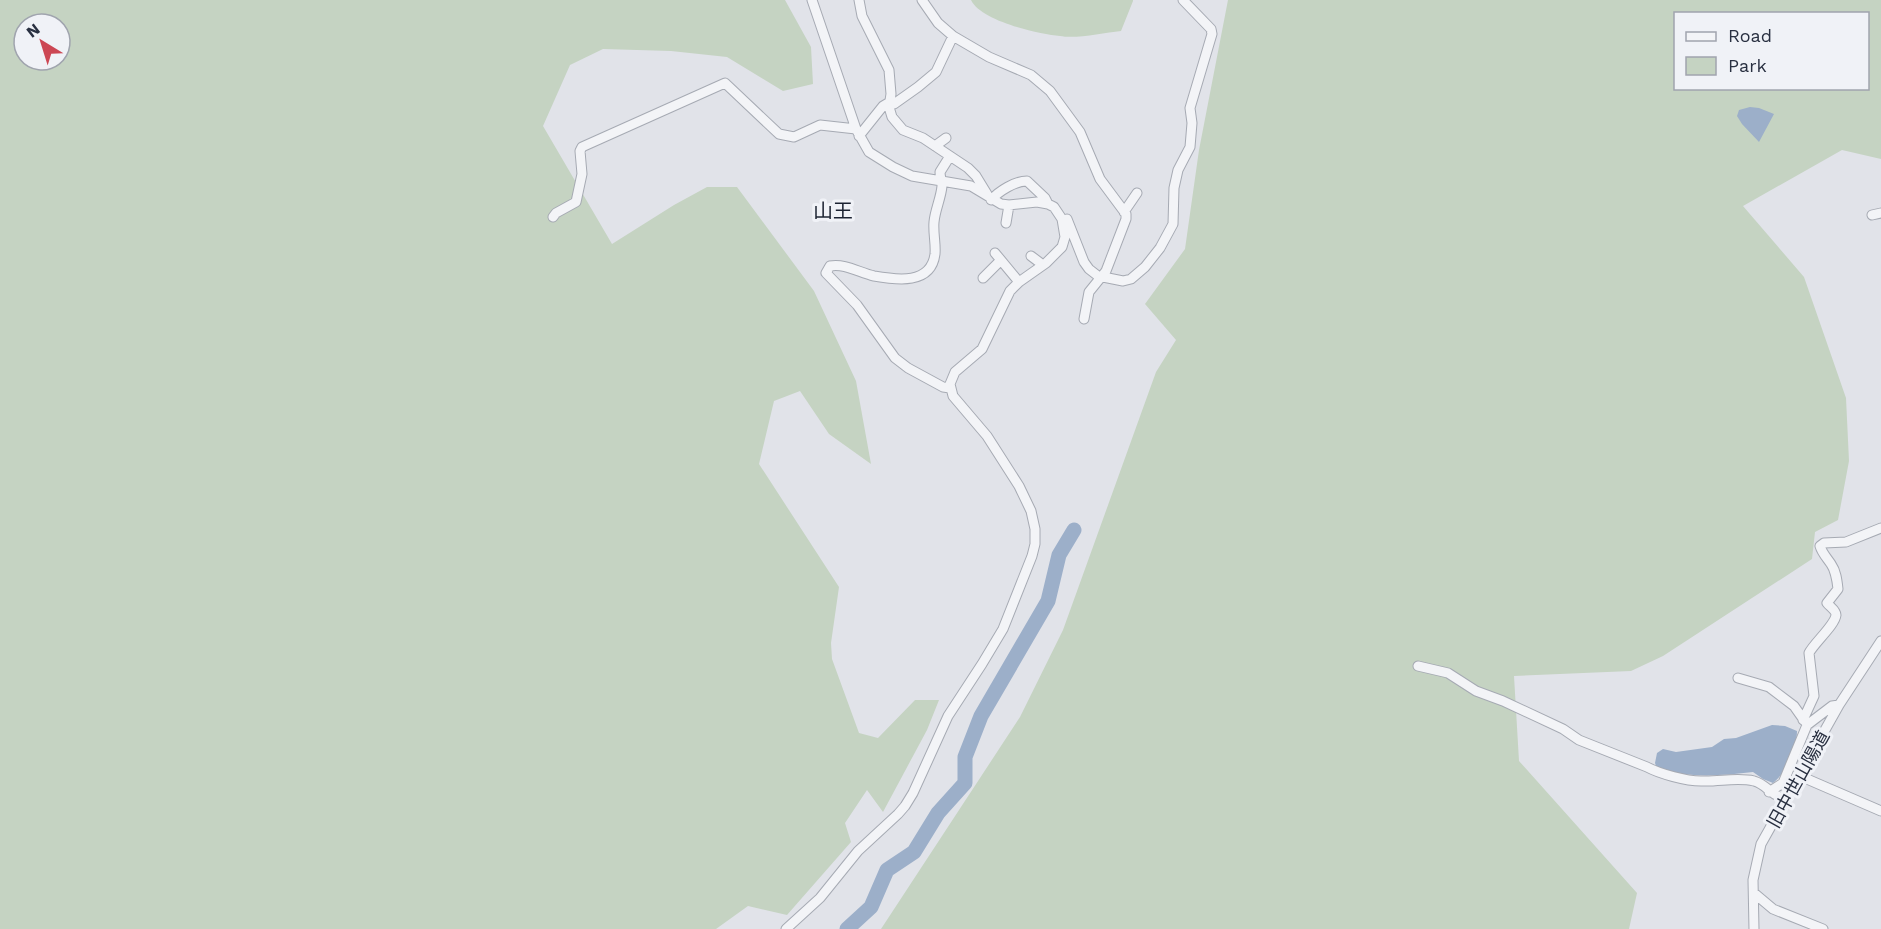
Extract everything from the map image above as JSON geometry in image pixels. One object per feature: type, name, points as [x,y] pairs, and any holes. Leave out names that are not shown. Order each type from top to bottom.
[{"type":"street","points":[[812,0],[858,132],[870,152],[912,176],[970,186],[989,198],[1009,205],[1037,202],[1058,206],[1064,210],[1079,252],[1089,269],[1102,277],[1127,280],[1138,274],[1160,248],[1173,224],[1174,189],[1179,170],[1190,147],[1192,123],[1190,108],[1212,34],[1211,29],[1183,0]]},
{"type":"street","points":[[859,0],[862,16],[889,70],[889,107],[892,117],[903,130],[923,138],[968,168],[976,176],[989,198]]},
{"type":"street","points":[[921,0],[938,23],[953,36],[989,57],[1031,75],[1050,91],[1080,132],[1100,179],[1124,212],[1126,219],[1109,265],[1089,292],[1084,319]]},
{"type":"street","points":[[858,132],[883,106],[894,104],[936,72],[953,36]]},
{"type":"street","points":[[553,217],[571,205],[578,197],[582,174],[580,151],[582,147],[725,83],[779,134],[794,136],[820,125],[858,132]]},
{"type":"street","points":[[934,146],[946,138]]},
{"type":"street","points":[[950,156],[940,172],[941,190],[934,221],[934,257],[932,264],[922,276],[916,278],[873,276],[840,265],[830,266],[826,273],[856,305],[895,358],[908,368],[950,388]]},
{"type":"street","points":[[786,929],[820,898],[858,852],[898,814],[909,800],[948,716],[1003,629],[1032,556],[1035,529],[1019,486],[993,445],[954,396],[950,388],[950,380],[955,372],[982,349],[1010,291],[1062,247],[1065,237],[1062,219],[1027,181],[1017,183],[989,198]]},
{"type":"street","points":[[1124,212],[1137,193]]},
{"type":"street","points":[[1006,223],[1009,205]]},
{"type":"street","points":[[1031,255],[1043,265]]},
{"type":"street","points":[[982,278],[997,257],[1019,282]]},
{"type":"street","points":[[1881,528],[1846,543],[1824,543],[1821,546],[1837,578],[1838,589],[1827,603],[1836,615],[1809,653],[1814,696],[1805,722],[1800,765],[1802,773],[1881,810]]},
{"type":"street","name":"旧中世山陽道","points":[[1754,929],[1753,880],[1761,844],[1839,705],[1881,641]]},
{"type":"street","points":[[1418,666],[1448,673],[1476,691],[1563,729],[1579,740],[1657,772],[1699,782],[1732,780],[1754,782],[1765,786],[1774,796],[1786,799]]},
{"type":"street","points":[[1738,678],[1769,687],[1794,706],[1805,722]]},
{"type":"street","points":[[1805,722],[1832,706],[1839,705]]},
{"type":"street","points":[[1768,792],[1783,783],[1802,741]]},
{"type":"street","points":[[1754,893],[1773,909],[1823,929]]},
{"type":"green space","points":[[0,0],[785,0],[811,47],[813,84],[783,91],[727,57],[671,51],[603,49],[570,65],[543,126],[612,244],[707,187],[737,187],[814,291],[856,381],[871,464],[829,434],[800,391],[774,401],[759,464],[839,587],[831,643],[832,659],[859,733],[878,738],[915,700],[939,700],[927,730],[883,812],[867,790],[845,823],[851,842],[787,915],[748,906],[716,929],[0,929]]},
{"type":"green space","points":[[971,0],[1133,1],[1121,31],[1066,37],[1025,29],[998,20],[986,14]]},
{"type":"green space","points":[[1228,0],[1881,0],[1881,159],[1842,150],[1743,206],[1804,277],[1846,398],[1849,461],[1838,520],[1815,532],[1812,559],[1663,656],[1631,671],[1514,676],[1519,761],[1637,893],[1629,929],[881,929],[1020,717],[1063,630],[1156,372],[1176,340],[1145,304],[1185,249],[1199,150]]},
{"type":"water","points":[[1750,107],[1774,114],[1759,142],[1737,116],[1739,110]]},
{"type":"water","points":[[1772,725],[1785,726],[1797,731],[1790,760],[1773,783],[1753,772],[1705,775],[1681,774],[1657,769],[1655,763],[1657,753],[1663,749],[1676,752],[1712,747],[1724,739],[1736,738]]},
{"type":"waterway","points":[[847,929],[871,907],[887,870],[914,852],[938,813],[965,783],[965,757],[981,716],[1048,601],[1059,555],[1074,530]]},
{"type":"district","name":"山王","points":[[833,211]]}]
